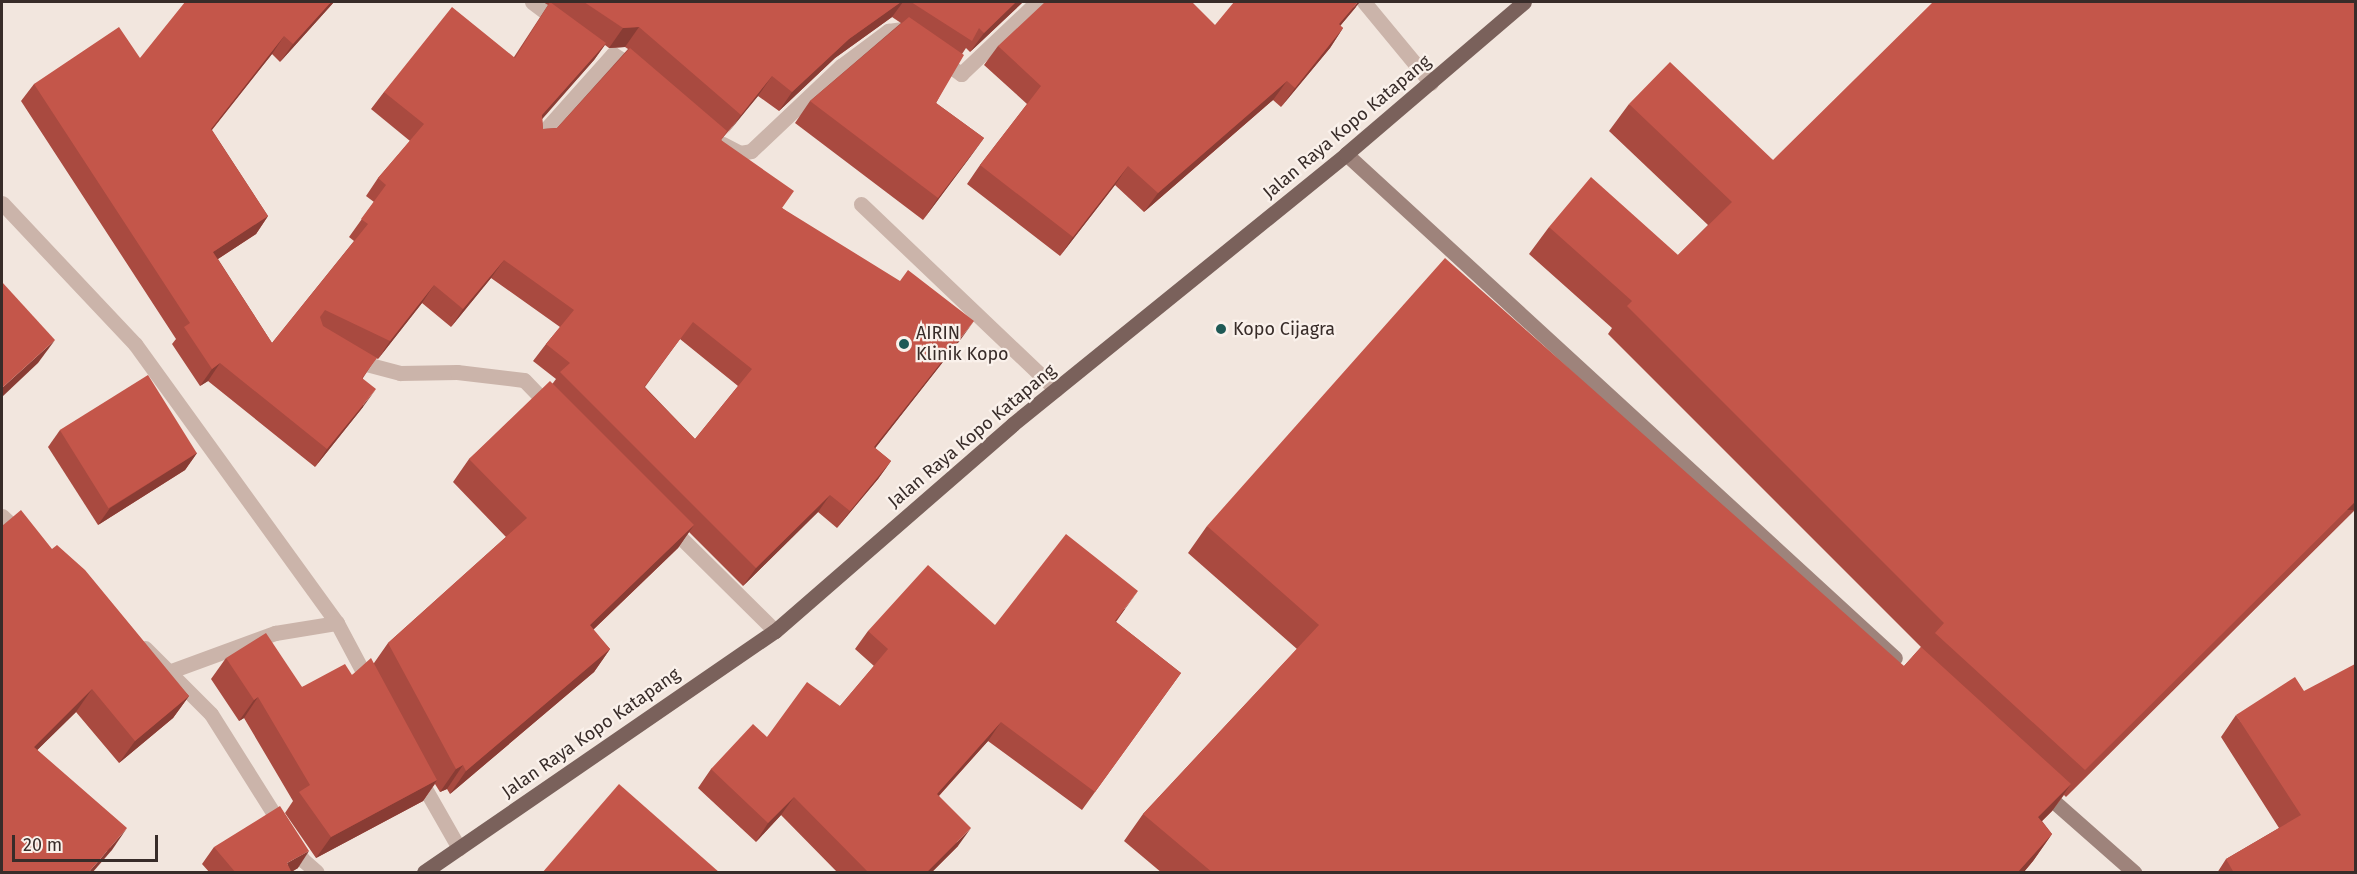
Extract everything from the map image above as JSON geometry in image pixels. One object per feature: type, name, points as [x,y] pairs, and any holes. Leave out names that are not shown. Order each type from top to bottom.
[{"type":"main road","name":"Jalan Raya Kopo Katapang","points":[[424,873],[775,631],[1056,390],[1346,154],[1524,2]]},
{"type":"street","points":[[532,2],[570,30]]},
{"type":"street","points":[[714,136],[731,150],[751,151],[841,66],[893,27],[961,74],[1037,2]]},
{"type":"street","points":[[1364,2],[1431,83]]},
{"type":"street","points":[[537,139],[603,55],[619,54],[653,83]]},
{"type":"street","points":[[1346,154],[1905,667]]},
{"type":"street","points":[[2,203],[135,344],[336,623],[379,704]]},
{"type":"street","points":[[861,204],[1056,390]]},
{"type":"street","points":[[333,348],[358,365],[400,373],[457,372],[524,380],[564,421]]},
{"type":"street","points":[[654,511],[775,631]]},
{"type":"street","points":[[2,516],[35,547]]},
{"type":"street","points":[[171,671],[275,633],[336,623]]},
{"type":"street","points":[[128,632],[171,671],[211,714],[303,860],[317,873]]},
{"type":"street","points":[[412,764],[459,848]]},
{"type":"street","points":[[2028,778],[2134,873]]},
{"type":"building","points":[[185,2],[331,2],[293,44],[284,36],[211,129],[268,216],[213,252],[272,343],[368,224],[361,219],[386,185],[378,178],[424,124],[384,92],[452,7],[515,58],[550,2],[606,43],[542,115],[543,129],[557,128],[630,48],[727,131],[721,140],[794,191],[782,208],[900,281],[908,270],[974,321],[874,447],[891,461],[850,511],[830,495],[756,568],[560,372],[570,363],[546,344],[574,310],[504,260],[463,309],[434,285],[390,341],[325,310],[320,317],[323,326],[377,358],[362,378],[376,389],[327,449],[220,363],[212,369],[184,327],[190,323],[34,84],[119,27],[140,58]],"holes":[[[693,322],[752,369],[695,439],[644,387]]]},
{"type":"building","points":[[584,2],[901,2],[849,39],[792,92],[772,76],[741,115],[639,27],[623,28]]},
{"type":"building","points":[[911,2],[1016,2],[984,33],[979,28],[972,41]]},
{"type":"building","points":[[1045,2],[1192,2],[1215,25],[1234,2],[1358,2],[1339,24],[1343,28],[1295,88],[1287,81],[1158,193],[1128,166],[1073,237],[980,165],[1041,86],[998,46]]},
{"type":"building","points":[[1933,2],[2355,2],[2355,502],[2085,770],[1935,633],[1944,623],[1627,306],[1632,301],[1549,227],[1591,177],[1678,255],[1732,202],[1629,104],[1670,62],[1773,160]]},
{"type":"building","points":[[909,17],[964,55],[936,103],[984,138],[938,198],[810,101]]},
{"type":"building","points":[[1445,258],[1904,666],[1921,647],[2071,784],[2038,817],[2052,834],[2017,873],[1213,873],[1143,814],[1319,625],[1207,526]]},
{"type":"building","points":[[2,282],[55,340],[2,388]]},
{"type":"building","points":[[148,375],[197,453],[109,508],[60,430]]},
{"type":"building","points":[[550,381],[694,525],[590,625],[610,649],[466,771],[463,765],[456,769],[388,643],[527,518],[469,459]]},
{"type":"building","points":[[21,510],[52,549],[57,545],[85,570],[189,696],[135,741],[92,689],[34,747],[127,828],[88,873],[2,873],[2,526]]},
{"type":"building","points":[[1066,534],[1138,591],[1115,621],[1181,673],[1095,792],[1001,722],[937,794],[971,828],[926,873],[869,873],[794,797],[768,823],[711,769],[753,724],[767,737],[807,682],[840,706],[888,649],[868,631],[928,565],[995,625]]},
{"type":"building","points":[[266,633],[302,687],[345,664],[352,675],[371,658],[437,780],[331,837],[299,792],[310,785],[258,697],[254,700],[226,658]]},
{"type":"building","points":[[2355,664],[2355,873],[2234,873],[2226,859],[2301,815],[2236,715],[2295,677],[2304,691]]},
{"type":"building","points":[[619,784],[720,873],[542,873]]},
{"type":"building","points":[[280,806],[309,851],[287,863],[292,873],[236,873],[214,847]]},
{"type":"place","name":"Kopo Cijagra","points":[[1221,329]]},
{"type":"place","name":"AIRIN Klinik Kopo","points":[[904,344]]}]
